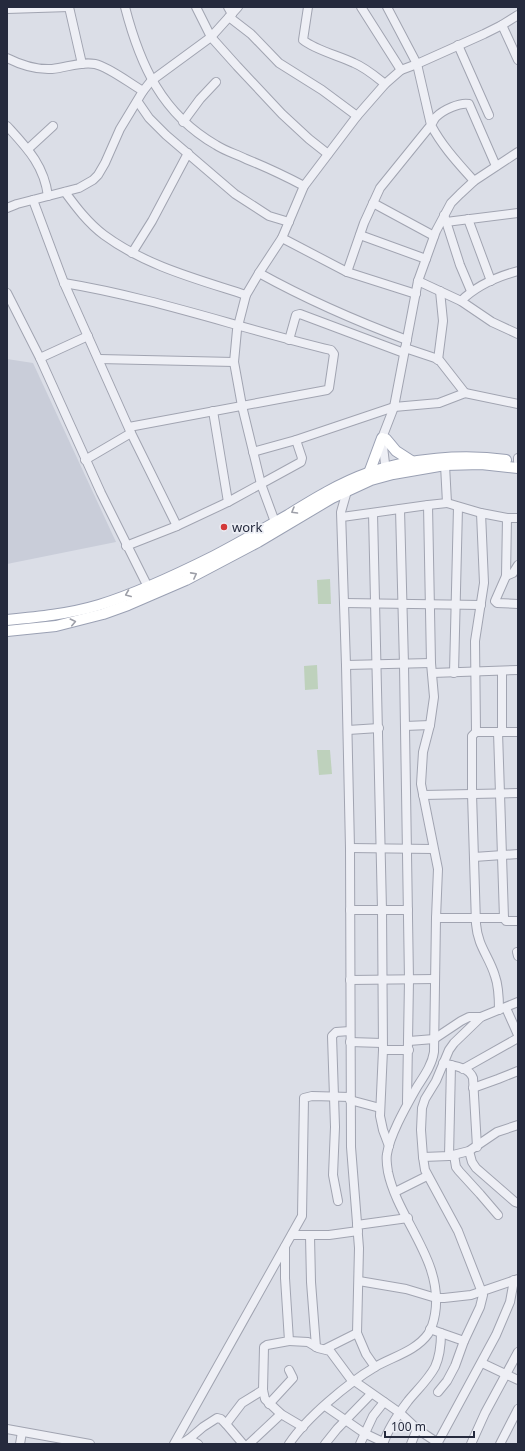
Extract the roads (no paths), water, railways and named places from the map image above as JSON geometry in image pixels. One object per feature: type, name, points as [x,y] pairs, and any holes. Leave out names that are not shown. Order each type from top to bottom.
[{"type":"main road","points":[[369,473],[384,437],[396,451],[413,462]]},
{"type":"main road","points":[[7,620],[54,615],[100,605],[126,596],[186,580],[258,542],[347,490],[413,462],[452,458],[486,457],[518,461]]},
{"type":"main road","points":[[7,631],[56,626],[103,614],[149,591],[338,486],[369,473],[446,465],[481,464],[518,468]]},
{"type":"main road","points":[[54,615],[56,626]]},
{"type":"street","points":[[7,9],[69,7],[82,64]]},
{"type":"street","points":[[125,7],[132,32],[151,81],[167,104],[183,122],[216,145],[304,186]]},
{"type":"street","points":[[196,7],[211,37],[251,82],[282,114],[328,154]]},
{"type":"street","points":[[7,208],[84,186],[98,175],[120,129],[151,81],[211,37],[230,13],[238,7]]},
{"type":"street","points":[[308,7],[303,40],[327,52],[356,63],[385,84]]},
{"type":"street","points":[[361,7],[401,70]]},
{"type":"street","points":[[386,7],[417,64],[431,124],[442,144],[474,181]]},
{"type":"street","points":[[230,13],[279,63],[322,90],[357,116]]},
{"type":"street","points":[[275,522],[261,484],[242,406],[234,362],[239,325],[246,295],[258,273],[282,238],[304,186],[357,116],[385,84],[401,70],[502,25],[518,15]]},
{"type":"street","points":[[502,25],[518,60]]},
{"type":"street","points":[[458,45],[489,115]]},
{"type":"street","points":[[7,58],[25,66],[36,68],[51,69],[82,64],[102,66],[144,91]]},
{"type":"street","points":[[183,122],[216,82]]},
{"type":"street","points":[[138,102],[149,118],[244,201],[269,216],[289,222]]},
{"type":"street","points":[[347,272],[360,235],[380,188],[436,116],[465,104],[469,104],[496,166]]},
{"type":"street","points":[[7,126],[28,149],[41,170],[47,186],[48,196]]},
{"type":"street","points":[[28,149],[53,126]]},
{"type":"street","points":[[389,471],[384,437],[394,406],[418,281],[434,236],[445,218],[451,203],[474,181],[518,152]]},
{"type":"street","points":[[132,252],[152,221],[188,153]]},
{"type":"street","points":[[65,192],[87,219],[103,234],[132,252],[182,274],[246,295]]},
{"type":"street","points":[[33,200],[64,283],[130,430],[177,526]]},
{"type":"street","points":[[373,203],[434,236]]},
{"type":"street","points":[[445,218],[468,219],[518,213]]},
{"type":"street","points":[[445,218],[460,265],[471,291]]},
{"type":"street","points":[[468,219],[491,280]]},
{"type":"street","points":[[360,235],[426,259]]},
{"type":"street","points":[[282,238],[347,272],[416,294]]},
{"type":"street","points":[[461,302],[471,291],[491,280],[518,271]]},
{"type":"street","points":[[258,273],[307,298],[407,340]]},
{"type":"street","points":[[418,281],[461,302],[492,322],[518,334]]},
{"type":"street","points":[[64,283],[112,292],[239,325],[334,352],[329,388],[327,390],[213,411],[130,430],[85,460]]},
{"type":"street","points":[[438,360],[443,321],[440,291]]},
{"type":"street","points":[[7,293],[40,358],[85,460],[149,591]]},
{"type":"street","points":[[289,340],[296,314],[300,314],[405,351],[438,360],[444,364],[465,393]]},
{"type":"street","points":[[40,358],[88,336]]},
{"type":"street","points":[[99,359],[234,362]]},
{"type":"street","points":[[253,452],[296,440],[394,406],[439,403],[465,393],[518,404]]},
{"type":"street","points":[[213,411],[228,502]]},
{"type":"street","points":[[126,546],[177,526],[228,502],[301,462],[302,459],[296,440]]},
{"type":"street","points":[[446,465],[447,503]]},
{"type":"street","points":[[347,490],[341,514],[350,848],[351,1147],[359,1281],[357,1333],[364,1349],[375,1367]]},
{"type":"street","points":[[332,498],[341,514]]},
{"type":"street","points":[[341,514],[373,513],[447,503],[481,513],[507,518],[518,518]]},
{"type":"street","points":[[289,1444],[303,1427],[325,1406],[355,1381],[375,1367],[416,1346],[428,1334],[434,1318],[436,1298],[428,1261],[395,1192],[387,1166],[387,1153],[389,1146],[407,1105],[432,1063],[434,1052],[438,869],[421,784],[423,752],[430,725],[434,697],[429,604],[428,505]]},
{"type":"street","points":[[454,673],[458,507]]},
{"type":"street","points":[[400,509],[409,980],[407,1105]]},
{"type":"street","points":[[373,513],[382,910],[382,1046],[380,1108],[381,1124],[389,1146]]},
{"type":"street","points":[[481,513],[484,583],[482,605],[475,641],[476,732],[472,736],[475,918],[477,938],[498,983],[502,1009],[518,1035]]},
{"type":"street","points":[[507,518],[506,576],[495,599],[496,602],[518,604]]},
{"type":"street","points":[[506,576],[513,573],[518,565]]},
{"type":"street","points":[[344,603],[482,605]]},
{"type":"street","points":[[346,665],[404,665],[431,663]]},
{"type":"street","points":[[432,673],[518,670]]},
{"type":"street","points":[[502,671],[500,732],[504,918]]},
{"type":"street","points":[[405,726],[430,725]]},
{"type":"street","points":[[348,730],[379,728]]},
{"type":"street","points":[[476,732],[518,732]]},
{"type":"street","points":[[406,785],[421,784]]},
{"type":"street","points":[[423,795],[518,793]]},
{"type":"street","points":[[350,848],[433,849]]},
{"type":"street","points":[[474,857],[518,854]]},
{"type":"street","points":[[350,910],[408,910]]},
{"type":"street","points":[[436,918],[504,918],[506,921],[518,921]]},
{"type":"street","points":[[350,980],[435,979]]},
{"type":"street","points":[[409,1041],[434,1039],[469,1017],[481,1017],[518,1002]]},
{"type":"street","points":[[481,1017],[454,1043],[449,1050],[447,1064],[452,1155],[459,1171],[498,1215]]},
{"type":"street","points":[[338,1201],[333,1175],[335,1127],[332,1036],[336,1032],[350,1031]]},
{"type":"street","points":[[463,1069],[518,1038]]},
{"type":"street","points":[[350,1042],[409,1050]]},
{"type":"street","points":[[447,1064],[463,1069],[471,1074],[473,1088],[472,1162],[479,1172],[518,1203]]},
{"type":"street","points":[[438,1392],[452,1372],[483,1299],[482,1291],[458,1231],[427,1176],[423,1158],[421,1130],[422,1108],[425,1099],[447,1064]]},
{"type":"street","points":[[473,1088],[518,1071]]},
{"type":"street","points":[[174,1444],[302,1215],[304,1098],[312,1096],[334,1096],[350,1098],[380,1108]]},
{"type":"street","points":[[423,1158],[452,1155],[473,1149],[497,1132],[518,1126]]},
{"type":"street","points":[[395,1192],[427,1176]]},
{"type":"street","points":[[292,1235],[335,1235],[357,1228],[408,1218]]},
{"type":"street","points":[[310,1236],[316,1347]]},
{"type":"street","points":[[285,1246],[285,1278],[289,1341]]},
{"type":"street","points":[[359,1281],[406,1289],[436,1298],[460,1297],[516,1280]]},
{"type":"street","points":[[303,1427],[281,1414],[265,1399],[263,1390],[264,1347],[267,1345],[289,1341],[308,1342],[316,1347],[331,1352],[347,1375],[371,1394],[400,1413],[417,1429],[437,1443],[482,1363],[508,1309],[516,1280]]},
{"type":"street","points":[[430,1330],[464,1341]]},
{"type":"street","points":[[325,1349],[357,1333]]},
{"type":"street","points":[[325,1406],[345,1421],[383,1443],[400,1413],[423,1384],[434,1367],[440,1350],[441,1334]]},
{"type":"street","points":[[471,1444],[485,1413],[518,1352]]},
{"type":"street","points":[[482,1363],[518,1380]]},
{"type":"street","points":[[269,1404],[293,1378],[289,1370]]},
{"type":"street","points":[[226,1424],[242,1403],[263,1390]]},
{"type":"street","points":[[326,1444],[345,1421],[371,1394]]},
{"type":"street","points":[[360,1444],[373,1416],[384,1402]]},
{"type":"street","points":[[500,1444],[518,1409]]},
{"type":"street","points":[[249,1444],[281,1414]]},
{"type":"street","points":[[181,1444],[217,1418],[221,1419],[226,1424],[243,1444]]},
{"type":"street","points":[[7,1429],[58,1441],[90,1444]]},
{"type":"street","points":[[411,1444],[417,1429]]},
{"type":"street","points":[[20,1444],[22,1432]]},
{"type":"street","points":[[189,1439],[198,1444]]},
{"type":"place","name":"work","points":[[224,527]]}]
